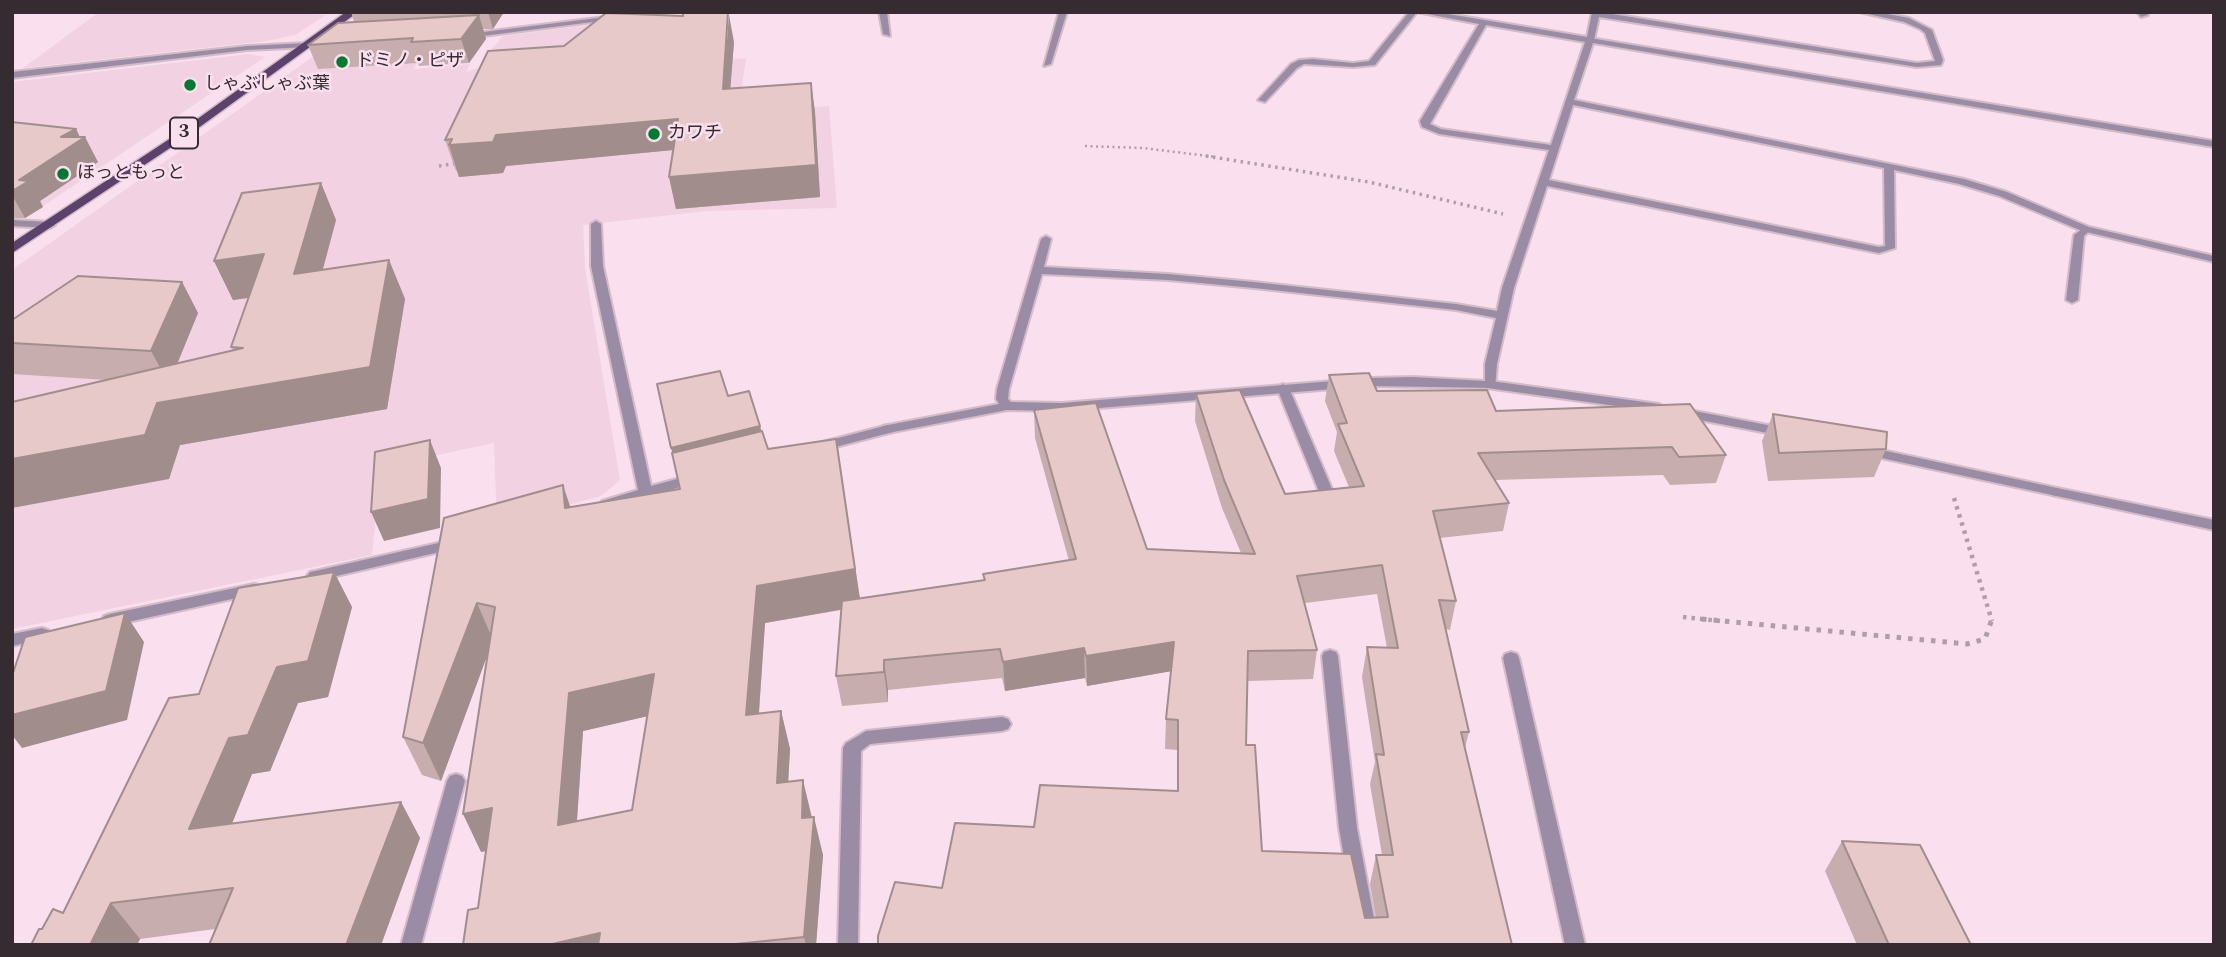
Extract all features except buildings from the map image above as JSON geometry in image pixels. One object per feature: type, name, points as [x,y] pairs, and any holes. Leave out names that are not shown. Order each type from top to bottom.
[{"type":"main road","name":"3","points":[[12,249],[175,140],[353,12]]},
{"type":"street","points":[[458,36],[667,12]]},
{"type":"street","points":[[883,12],[887,34]]},
{"type":"street","points":[[1047,64],[1063,12]]},
{"type":"street","points":[[1262,100],[1294,65],[1302,62],[1353,65],[1372,63],[1413,12]]},
{"type":"street","points":[[1421,12],[2214,144]]},
{"type":"street","points":[[1491,384],[1491,363],[1501,315],[1528,219],[1570,102],[1596,13],[1677,22],[1917,65],[1938,63],[1929,32],[1923,27],[1906,20],[1863,12]]},
{"type":"street","points":[[1483,23],[1425,125],[1439,131],[1552,148]]},
{"type":"street","points":[[12,75],[247,48],[323,45]]},
{"type":"street","points":[[1570,102],[1982,187],[2086,229],[2214,259]]},
{"type":"street","points":[[1542,181],[1879,250],[1890,248],[1889,167]]},
{"type":"street","points":[[12,223],[50,225]]},
{"type":"street","points":[[596,224],[597,265],[645,491]]},
{"type":"street","points":[[2072,300],[2078,235],[2086,229]]},
{"type":"street","points":[[1007,406],[1002,399],[1003,389],[1046,239]]},
{"type":"street","points":[[1037,270],[1132,274],[1241,284],[1456,307],[1501,315]]},
{"type":"street","points":[[807,450],[888,429],[1007,406],[1062,407],[1283,388],[1413,381],[1491,384],[1664,409],[1793,434]]},
{"type":"street","points":[[1283,388],[1325,489]]},
{"type":"street","points":[[1856,448],[2214,525]]},
{"type":"street","points":[[590,509],[713,473]]},
{"type":"street","points":[[293,581],[465,542]]},
{"type":"street","points":[[99,622],[267,586]]},
{"type":"street","points":[[12,640],[62,629]]},
{"type":"street","points":[[1330,656],[1348,828],[1368,945]]},
{"type":"street","points":[[1511,657],[1575,945]]},
{"type":"street","points":[[848,945],[852,748],[866,738],[1002,724]]},
{"type":"street","points":[[411,945],[456,781]]},
{"type":"path","points":[[1085,146],[1134,147],[1190,153],[1369,182],[1528,219]]},
{"type":"path","points":[[439,166],[458,163]]},
{"type":"path","points":[[1683,617],[1967,644],[1985,639],[1991,627],[1992,615],[1944,467]]},
{"type":"shaded area","points":[[99,12],[271,12],[326,15],[295,35],[267,41],[23,68]]},
{"type":"shaded area","points":[[606,23],[586,70],[746,58],[738,114],[829,106],[837,208],[706,211],[583,225],[585,268],[620,480],[601,496],[497,524],[494,443],[381,467],[372,555],[12,629],[12,270],[321,51],[431,42],[413,69],[470,64],[466,72],[500,61],[483,60],[503,36]]},
{"type":"shaded area","points":[[249,54],[265,57],[12,227],[12,82]]},
{"type":"place","name":"ドミノ・ピザ","points":[[342,62]]},
{"type":"place","name":"しゃぶしゃぶ葉","points":[[190,85]]},
{"type":"place","name":"カワチ","points":[[654,134]]},
{"type":"place","name":"ほっともっと","points":[[63,174]]}]
